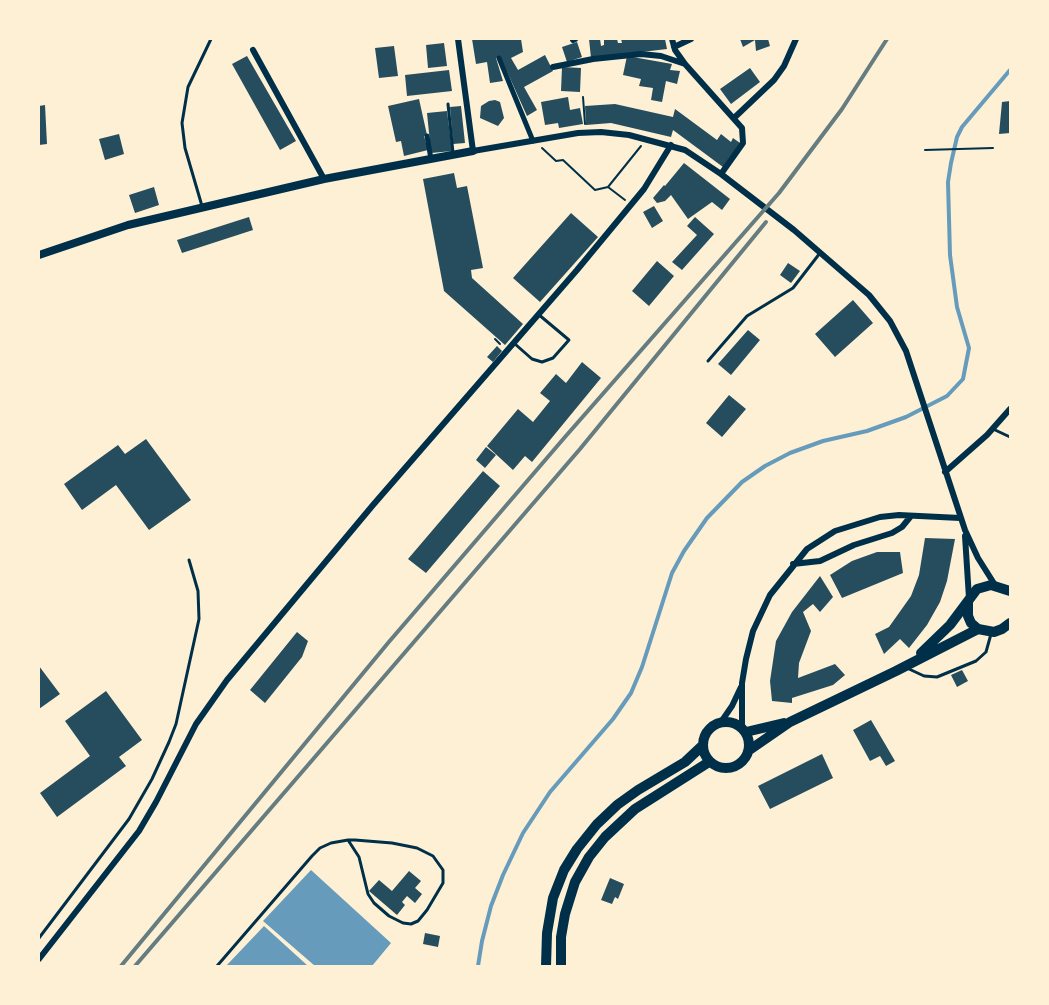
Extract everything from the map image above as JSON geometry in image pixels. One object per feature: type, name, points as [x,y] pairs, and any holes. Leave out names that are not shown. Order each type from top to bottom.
[{"type":"main road","points":[[900,669],[942,635],[968,599],[982,586],[1005,590]]},
{"type":"main road","points":[[968,599],[968,616],[971,623],[978,629],[991,632],[1002,629],[1010,622]]},
{"type":"main road","points":[[748,751],[790,722],[978,629]]},
{"type":"main road","points":[[744,730],[749,744],[745,758],[732,768],[724,769],[709,762],[703,752],[703,739],[709,728],[721,722],[728,721],[744,730],[790,722]]},
{"type":"main road","points":[[546,966],[547,933],[553,898],[564,870],[577,849],[591,830],[617,805],[685,762],[702,746]]},
{"type":"main road","points":[[561,966],[561,937],[565,914],[575,882],[589,857],[605,837],[635,809],[709,762]]},
{"type":"street","points":[[458,39],[473,151]]},
{"type":"street","points":[[672,39],[684,64],[742,128],[743,143],[721,174]]},
{"type":"street","points":[[674,47],[691,39]]},
{"type":"street","points":[[734,118],[774,80],[784,66],[796,39]]},
{"type":"street","points":[[253,50],[324,179]]},
{"type":"street","points":[[553,67],[593,59],[641,54],[654,55],[684,64]]},
{"type":"street","points":[[499,58],[533,141]]},
{"type":"street","points":[[39,255],[117,228],[202,207],[324,179],[473,151],[586,132],[618,133],[671,145],[695,154],[794,230],[864,290],[886,314],[914,370],[965,530],[978,558],[1005,590]]},
{"type":"street","points":[[427,136],[431,159]]},
{"type":"street","points":[[39,959],[139,831],[196,724],[220,687],[631,205],[648,183],[671,145]]},
{"type":"street","points":[[945,472],[993,429],[1010,409]]},
{"type":"street","points":[[744,730],[742,683],[748,648],[758,618],[766,600],[794,564],[816,542],[839,529],[885,516],[960,518]]},
{"type":"street","points":[[794,564],[820,561],[854,545],[892,533],[902,527],[911,516]]},
{"type":"street","points":[[965,530],[969,571],[968,599]]},
{"type":"street","points":[[721,722],[732,706],[742,683]]},
{"type":"lane","points":[[202,207],[185,148],[182,123],[188,87],[211,39]]},
{"type":"lane","points":[[448,104],[453,155]]},
{"type":"lane","points":[[708,361],[747,316],[793,288],[821,252]]},
{"type":"lane","points":[[513,343],[532,359],[542,362],[553,358],[569,340],[538,314]]},
{"type":"lane","points":[[993,429],[1010,437]]},
{"type":"lane","points":[[39,938],[129,819],[152,779],[176,724],[199,619],[198,591],[189,560]]},
{"type":"lane","points":[[900,669],[928,677],[942,676],[984,656],[991,632]]},
{"type":"lane","points":[[217,966],[316,851],[326,844],[348,840],[410,846],[428,853],[440,863],[444,874],[442,888],[418,921],[411,924],[403,923],[389,916],[374,903],[366,888],[359,857],[348,840]]},
{"type":"path","points":[[583,97],[586,132]]},
{"type":"path","points":[[533,141],[556,161],[563,160],[595,190],[608,187],[646,139]]},
{"type":"path","points":[[925,150],[993,148]]},
{"type":"path","points":[[608,187],[631,205]]},
{"type":"water","points":[[311,870],[391,943],[372,966],[315,966],[263,921]]},
{"type":"water","points":[[264,926],[308,966],[226,966]]},
{"type":"building","points":[[472,39],[521,39],[523,52],[511,58],[518,70],[545,55],[553,71],[524,87],[537,110],[527,116],[500,56],[496,58],[503,81],[490,83],[487,62],[476,64]]},
{"type":"building","points":[[589,39],[600,39],[601,46],[604,45],[604,39],[617,39],[618,43],[622,43],[621,39],[665,39],[667,49],[591,58]]},
{"type":"building","points":[[740,39],[768,39],[770,46],[756,51],[755,40],[743,47]]},
{"type":"building","points":[[577,42],[582,57],[567,62],[562,47]]},
{"type":"building","points":[[444,43],[447,66],[428,68],[426,45]]},
{"type":"building","points":[[394,46],[398,76],[379,78],[375,48]]},
{"type":"building","points":[[247,56],[296,141],[280,150],[232,64]]},
{"type":"building","points":[[627,56],[672,64],[670,70],[680,71],[677,84],[666,81],[662,102],[651,100],[653,88],[639,86],[641,79],[623,75]]},
{"type":"building","points":[[562,67],[581,68],[580,92],[561,91]]},
{"type":"building","points":[[750,68],[760,82],[731,104],[720,89]]},
{"type":"building","points":[[449,70],[452,91],[407,96],[405,75]]},
{"type":"building","points":[[568,97],[570,110],[580,108],[583,124],[559,128],[558,123],[545,125],[541,102]]},
{"type":"building","points":[[419,99],[428,150],[404,156],[401,141],[396,142],[388,106]]},
{"type":"building","points":[[495,100],[500,102],[504,118],[498,126],[480,118],[481,106]]},
{"type":"building","points":[[1010,101],[1010,133],[999,134],[1002,102]]},
{"type":"building","points":[[615,104],[673,117],[675,109],[717,140],[721,134],[731,142],[733,138],[740,143],[723,167],[673,130],[671,137],[611,123],[586,125],[585,106]]},
{"type":"building","points":[[45,105],[47,144],[39,145],[39,106]]},
{"type":"building","points":[[461,106],[465,143],[453,144],[450,107]]},
{"type":"building","points":[[447,111],[452,151],[431,153],[427,113]]},
{"type":"building","points":[[119,134],[124,154],[105,160],[99,139]]},
{"type":"building","points":[[684,163],[730,199],[722,210],[712,202],[688,219],[671,195],[665,201],[657,203],[653,198]]},
{"type":"building","points":[[454,173],[457,188],[467,186],[483,268],[471,270],[472,278],[523,324],[505,345],[444,291],[423,179]]},
{"type":"building","points":[[154,187],[159,205],[135,213],[129,195]]},
{"type":"building","points":[[654,206],[663,221],[652,228],[643,212]]},
{"type":"building","points":[[571,213],[598,237],[540,302],[513,278]]},
{"type":"building","points":[[249,217],[253,230],[182,253],[177,240]]},
{"type":"building","points":[[695,217],[714,234],[682,270],[672,262],[697,235],[687,226]]},
{"type":"building","points":[[657,261],[674,276],[649,306],[632,291]]},
{"type":"building","points":[[788,263],[800,271],[791,283],[780,275]]},
{"type":"building","points":[[853,300],[873,323],[835,357],[815,334]]},
{"type":"building","points":[[748,330],[760,340],[731,375],[718,364]]},
{"type":"building","points":[[497,346],[502,351],[493,362],[487,357]]},
{"type":"building","points":[[582,362],[601,378],[532,462],[525,456],[513,470],[487,446],[518,409],[533,422],[550,401],[540,393],[556,374],[566,383]]},
{"type":"building","points":[[729,395],[746,409],[722,437],[706,423]]},
{"type":"building","points":[[146,439],[191,500],[149,530],[116,485],[82,510],[64,484],[118,445],[125,454]]},
{"type":"building","points":[[486,447],[496,455],[485,468],[476,460]]},
{"type":"building","points":[[483,471],[500,486],[426,573],[408,559]]},
{"type":"building","points":[[925,538],[955,539],[947,581],[940,602],[927,625],[909,648],[900,639],[884,654],[875,634],[889,627],[911,596],[919,575]]},
{"type":"building","points":[[877,552],[900,552],[903,573],[842,598],[830,575],[852,561]]},
{"type":"building","points":[[820,576],[833,597],[820,612],[813,604],[803,612],[811,631],[799,663],[798,678],[835,664],[845,675],[833,685],[792,698],[792,703],[772,701],[770,681],[776,641],[792,612]]},
{"type":"building","points":[[297,632],[308,641],[302,657],[265,703],[250,690]]},
{"type":"building","points":[[39,666],[60,694],[39,709]]},
{"type":"building","points":[[962,670],[968,681],[957,687],[951,675]]},
{"type":"building","points":[[106,691],[142,740],[119,757],[126,766],[57,817],[40,793],[90,756],[65,721]]},
{"type":"building","points":[[871,720],[895,761],[886,766],[880,756],[870,761],[853,730]]},
{"type":"building","points":[[822,754],[833,778],[770,809],[758,786]]},
{"type":"building","points":[[409,871],[421,881],[415,888],[422,894],[415,903],[407,896],[402,902],[405,905],[397,915],[369,891],[379,880],[392,891]]},
{"type":"building","points":[[610,878],[624,884],[618,899],[615,897],[612,904],[601,900]]},
{"type":"building","points":[[425,933],[440,936],[438,947],[423,944]]},
{"type":"waterway","points":[[478,966],[491,906],[523,833],[550,792],[613,719],[631,693],[642,667],[672,573],[707,518],[742,482],[765,466],[790,453],[823,441],[867,431],[906,417],[947,396],[963,379],[969,348],[957,307],[950,255],[948,182],[957,137],[962,127],[1010,70]]},
{"type":"railway","points":[[121,966],[388,643],[779,193],[842,109],[887,39]]},
{"type":"railway","points":[[135,966],[580,449],[766,222]]}]
